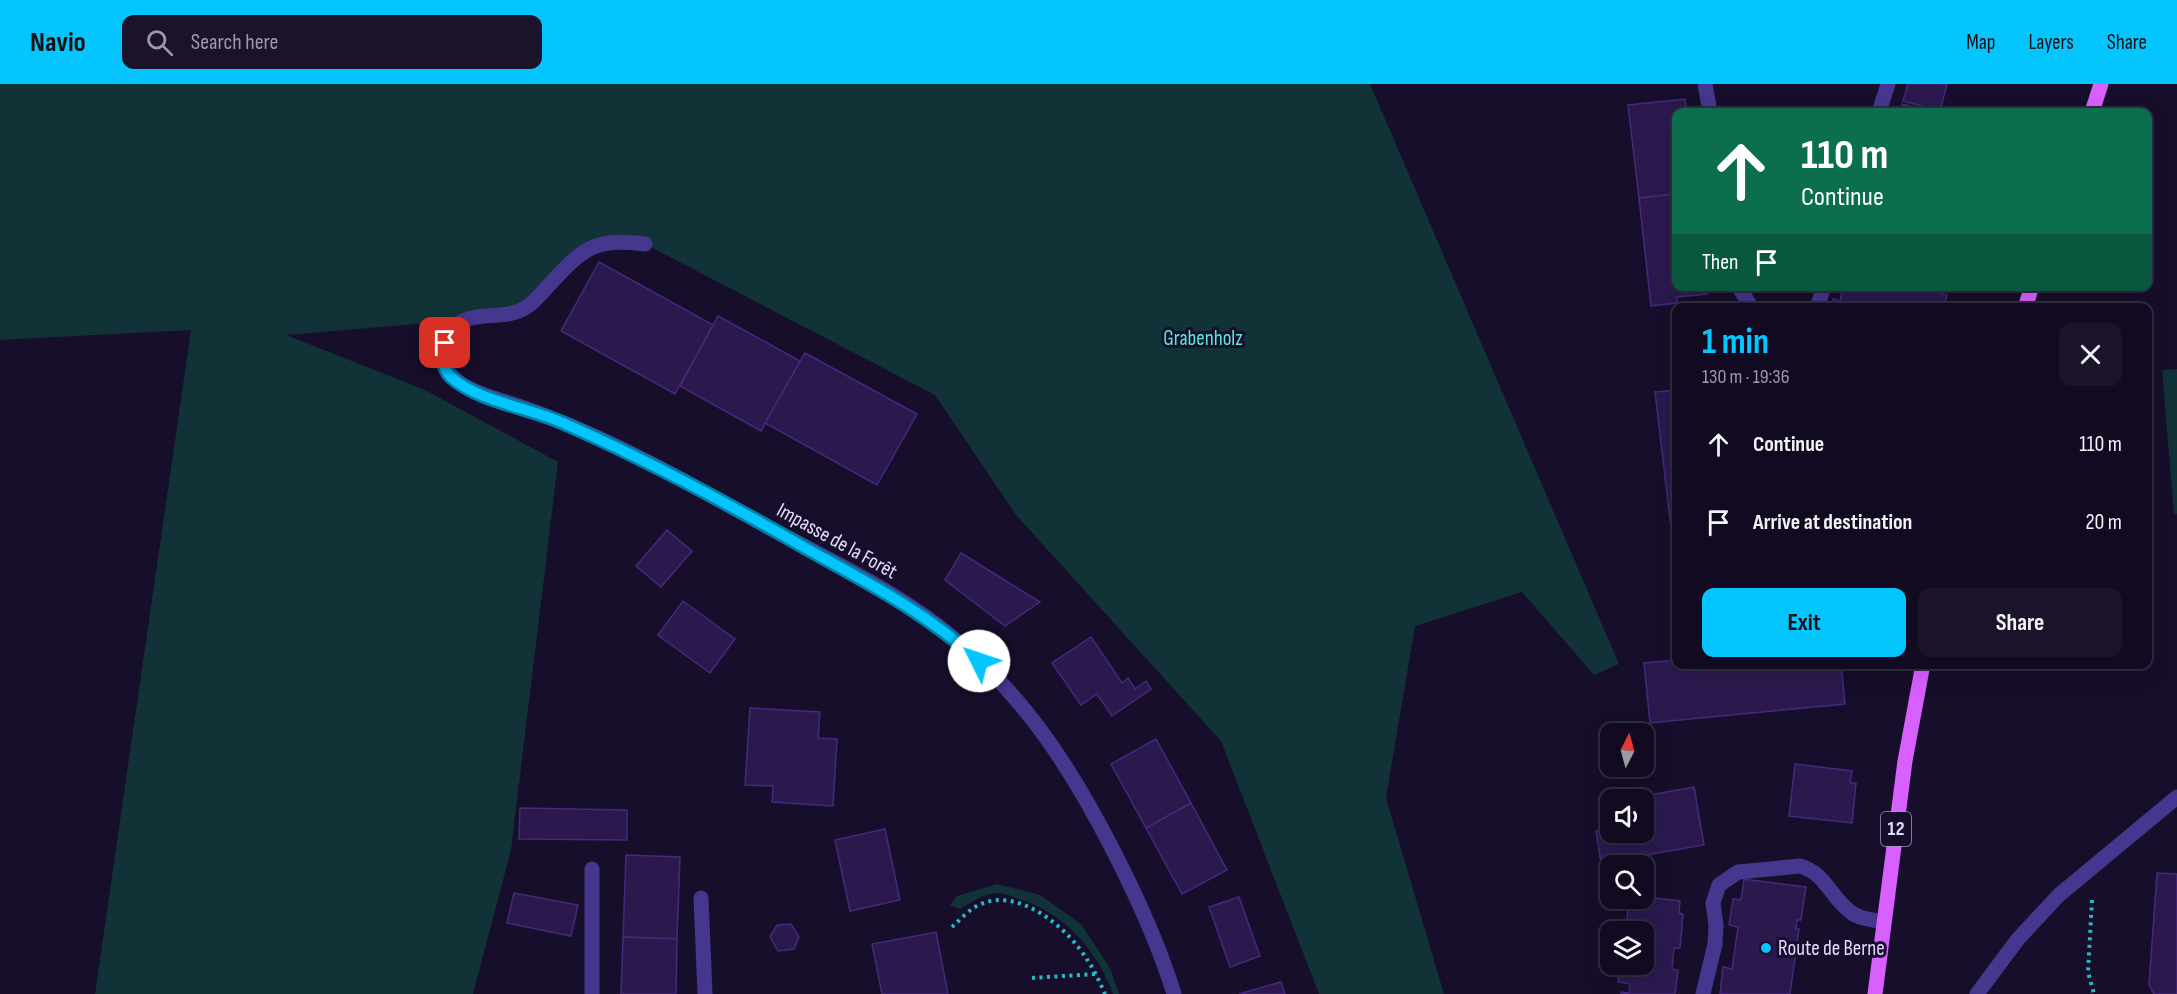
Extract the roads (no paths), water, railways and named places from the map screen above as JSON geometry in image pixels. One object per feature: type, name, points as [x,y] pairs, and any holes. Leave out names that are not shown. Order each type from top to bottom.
[{"type":"main road","points":[[2093,108],[2101,84]]},
{"type":"main road","name":"12","points":[[1875,994],[1905,760],[1922,669]]},
{"type":"street","points":[[1706,84],[1709,108]]},
{"type":"street","points":[[1880,108],[1888,84]]},
{"type":"street","name":"Impasse de la Forêt","points":[[645,244],[606,242],[590,247],[532,303],[518,312],[484,315],[463,320],[451,330],[445,343],[443,360],[448,375],[465,387],[563,423],[702,490],[898,599],[966,649],[1005,684],[1062,758],[1124,872],[1150,930],[1174,994]]},
{"type":"street","points":[[1977,994],[2018,939],[2087,869],[2177,797]]},
{"type":"street","points":[[1703,994],[1715,944],[1715,894],[1719,885],[1738,872],[1800,866],[1809,868],[1820,875],[1852,914],[1884,922]]},
{"type":"street","points":[[592,869],[592,994]]},
{"type":"street","points":[[701,898],[705,994]]},
{"type":"place","name":"Route de Berne","points":[[1766,948]]},
{"type":"park label","name":"Grabenholz","points":[[1203,338]]}]
